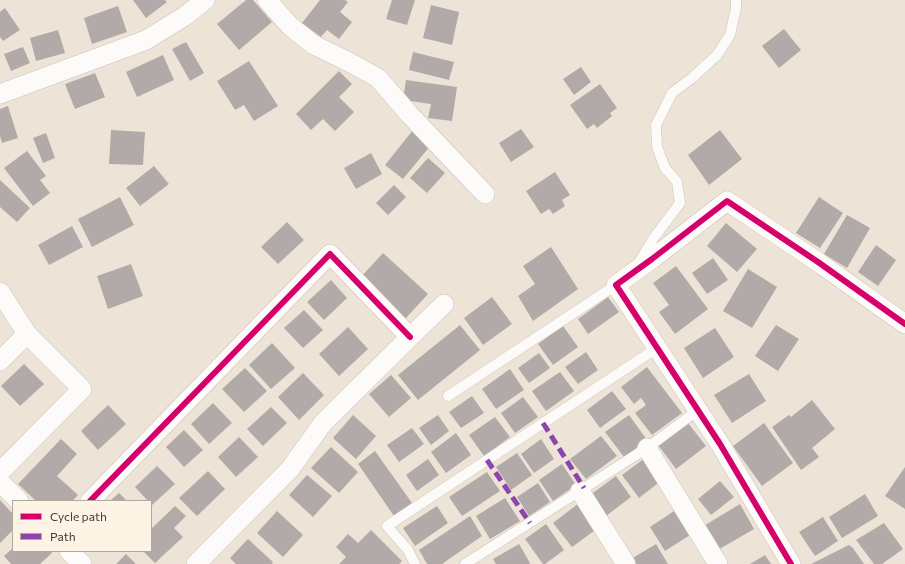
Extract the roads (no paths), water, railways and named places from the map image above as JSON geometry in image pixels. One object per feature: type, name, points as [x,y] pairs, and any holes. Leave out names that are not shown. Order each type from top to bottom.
[{"type":"street","points":[[0,94],[146,40],[185,16],[205,0]]},
{"type":"street","points":[[267,0],[290,26],[314,45],[378,78],[409,114],[485,194]]},
{"type":"street","points":[[791,564],[720,444],[616,284],[652,259],[726,201],[818,262],[905,324]]},
{"type":"street","points":[[91,500],[330,254],[410,336]]},
{"type":"street","points":[[0,292],[27,334],[82,389],[0,472]]},
{"type":"street","points":[[196,564],[290,469],[323,423],[444,304]]},
{"type":"street","points":[[0,360],[27,334]]},
{"type":"street","points":[[647,448],[718,564]]},
{"type":"street","points":[[0,482],[18,500]]},
{"type":"street","points":[[580,491],[626,564]]},
{"type":"street","points":[[70,552],[82,564]]},
{"type":"lane","points":[[633,272],[653,239],[680,203],[677,182],[665,168],[657,147],[656,125],[672,93],[692,78],[717,55],[730,35],[736,8],[736,0]]},
{"type":"lane","points":[[448,396],[616,284]]},
{"type":"lane","points":[[415,564],[408,550],[387,526],[657,348]]},
{"type":"lane","points":[[465,564],[647,448],[698,410]]}]
